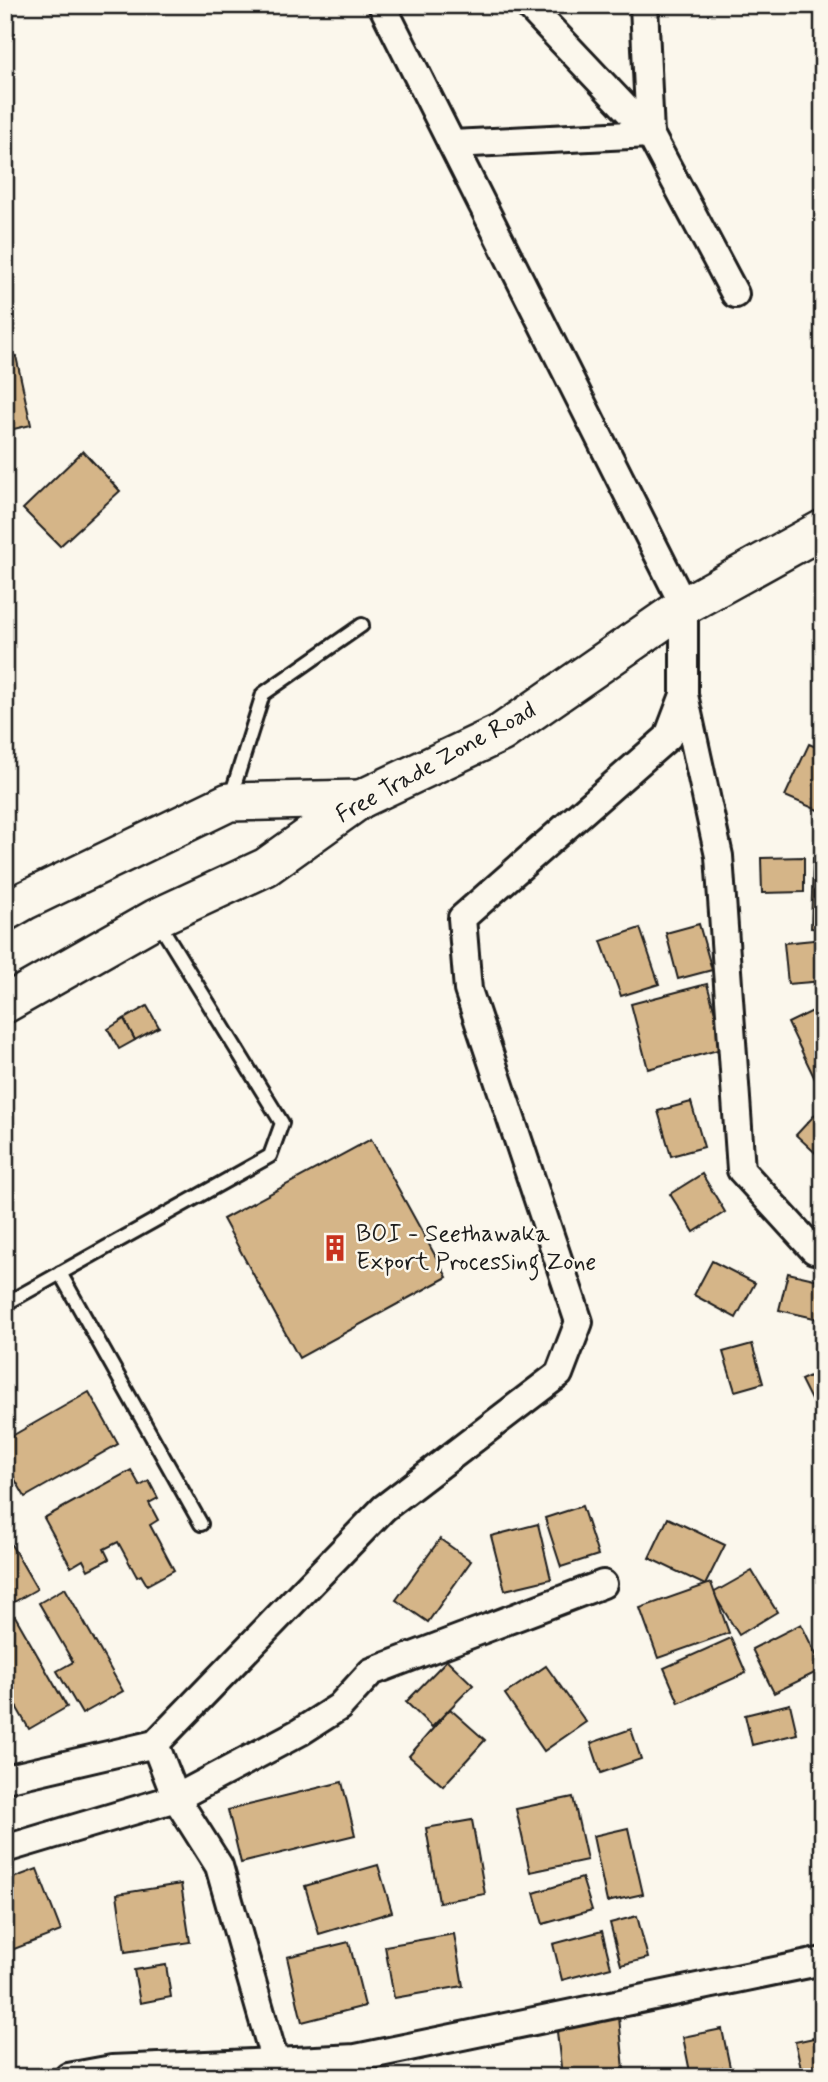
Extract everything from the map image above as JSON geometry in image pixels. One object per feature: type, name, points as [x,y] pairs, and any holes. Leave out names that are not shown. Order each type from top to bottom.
[{"type":"street","points":[[382,5],[684,606],[684,695],[719,856],[741,1170],[814,1250],[823,1251]]},
{"type":"street","points":[[528,5],[650,134],[735,295]]},
{"type":"street","points":[[643,5],[650,134]]},
{"type":"street","points":[[452,144],[650,134]]},
{"type":"street","name":"Free Trade Zone Road","points":[[5,1004],[156,918],[266,867],[360,799],[500,733],[684,606],[823,530]]},
{"type":"street","points":[[5,1779],[155,1744],[384,1508],[559,1374],[579,1322],[468,990],[461,918],[668,737],[684,695]]},
{"type":"street","points":[[5,912],[229,802],[360,799]]},
{"type":"street","points":[[5,1849],[176,1798],[300,1732],[339,1707],[371,1672],[603,1584]]},
{"type":"street","points":[[155,1744],[176,1798],[219,1866],[276,2069]]},
{"type":"street","points":[[68,2077],[112,2069],[276,2069],[356,2058],[823,1961]]},
{"type":"lane","points":[[229,802],[263,694],[362,625]]},
{"type":"lane","points":[[5,1304],[270,1156],[282,1123],[156,918]]},
{"type":"lane","points":[[60,1273],[201,1524]]},
{"type":"building","points":[[16,356],[31,425],[5,431],[5,359]]},
{"type":"building","points":[[83,451],[120,491],[60,546],[23,509]]},
{"type":"building","points":[[823,659],[823,678],[817,661]]},
{"type":"building","points":[[809,744],[823,750],[823,804],[820,811],[785,796]]},
{"type":"building","points":[[804,857],[804,892],[762,893],[761,858]]},
{"type":"building","points":[[813,858],[823,858],[823,929],[811,928]]},
{"type":"building","points":[[699,924],[712,970],[678,979],[666,933]]},
{"type":"building","points":[[640,928],[659,984],[621,996],[601,941]]},
{"type":"building","points":[[823,939],[823,981],[788,984],[784,943]]},
{"type":"building","points":[[707,984],[725,1048],[648,1069],[631,1004]]},
{"type":"building","points":[[147,1006],[159,1027],[135,1040],[124,1019]]},
{"type":"building","points":[[823,1006],[823,1077],[816,1081],[788,1023]]},
{"type":"building","points":[[124,1019],[135,1040],[119,1049],[108,1029]]},
{"type":"building","points":[[691,1102],[704,1147],[671,1156],[658,1111]]},
{"type":"building","points":[[823,1106],[823,1160],[796,1135]]},
{"type":"building","name":"BOI - Seethawaka Export Processing Zone","points":[[371,1139],[447,1277],[299,1358],[223,1219]]},
{"type":"building","points":[[702,1174],[725,1212],[694,1232],[670,1194]]},
{"type":"building","points":[[712,1261],[755,1283],[736,1318],[694,1295]]},
{"type":"building","points":[[788,1273],[823,1281],[823,1320],[779,1310]]},
{"type":"building","points":[[752,1344],[763,1383],[735,1391],[723,1352]]},
{"type":"building","points":[[823,1370],[823,1397],[812,1402],[801,1380]]},
{"type":"building","points":[[89,1392],[118,1444],[25,1497],[5,1462],[5,1440]]},
{"type":"building","points":[[5,1400],[12,1412],[5,1416]]},
{"type":"building","points":[[131,1470],[140,1486],[149,1481],[158,1498],[149,1503],[158,1520],[150,1525],[174,1570],[147,1585],[141,1575],[137,1577],[118,1542],[104,1549],[109,1559],[88,1570],[83,1560],[71,1567],[44,1518]]},
{"type":"building","points":[[582,1506],[598,1555],[561,1567],[545,1518]]},
{"type":"building","points":[[668,1518],[725,1545],[705,1585],[649,1558]]},
{"type":"building","points":[[538,1524],[551,1579],[505,1590],[491,1536]]},
{"type":"building","points":[[5,1534],[37,1589],[5,1607]]},
{"type":"building","points":[[440,1539],[471,1561],[428,1622],[396,1600]]},
{"type":"building","points":[[752,1571],[777,1612],[739,1635],[713,1593]]},
{"type":"building","points":[[711,1583],[729,1633],[658,1658],[640,1608]]},
{"type":"building","points":[[65,1588],[123,1691],[82,1714],[57,1671],[73,1662],[39,1603]]},
{"type":"building","points":[[15,1616],[67,1707],[29,1729],[5,1687],[5,1622]]},
{"type":"building","points":[[801,1624],[823,1669],[774,1693],[752,1649]]},
{"type":"building","points":[[731,1638],[746,1673],[679,1703],[664,1668]]},
{"type":"building","points":[[447,1660],[473,1685],[432,1727],[406,1702]]},
{"type":"building","points":[[546,1666],[586,1722],[544,1751],[505,1694]]},
{"type":"building","points":[[5,1687],[17,1707],[5,1714]]},
{"type":"building","points":[[790,1704],[797,1734],[752,1745],[745,1715]]},
{"type":"building","points":[[450,1709],[485,1740],[443,1786],[409,1756]]},
{"type":"building","points":[[631,1729],[641,1759],[601,1773],[591,1743]]},
{"type":"building","points":[[342,1782],[355,1835],[241,1863],[228,1810]]},
{"type":"building","points":[[573,1797],[587,1860],[530,1872],[516,1809]]},
{"type":"building","points":[[472,1820],[485,1894],[439,1902],[426,1828]]},
{"type":"building","points":[[628,1828],[643,1894],[607,1902],[593,1836]]},
{"type":"building","points":[[378,1865],[392,1912],[319,1934],[305,1886]]},
{"type":"building","points":[[37,1869],[61,1931],[9,1951],[5,1940],[5,1881]]},
{"type":"building","points":[[582,1878],[592,1910],[543,1924],[534,1893]]},
{"type":"building","points":[[181,1884],[190,1942],[125,1952],[117,1894]]},
{"type":"building","points":[[637,1916],[648,1958],[621,1965],[610,1923]]},
{"type":"building","points":[[602,1931],[611,1967],[562,1980],[553,1944]]},
{"type":"building","points":[[454,1934],[463,1986],[394,1998],[385,1946]]},
{"type":"building","points":[[349,1942],[365,2006],[302,2022],[287,1957]]},
{"type":"building","points":[[166,1965],[171,1997],[140,2003],[134,1970]]},
{"type":"building","points":[[619,2017],[624,2069],[562,2076],[556,2023]]},
{"type":"building","points":[[722,2029],[732,2077],[691,2077],[683,2037]]},
{"type":"building","points":[[823,2036],[823,2077],[803,2077],[795,2042]]},
{"type":"building","points":[[362,2070],[364,2077],[342,2077]]},
{"type":"place","name":"BOI - Seethawaka Export Processing Zone","points":[[335,1248]]}]
